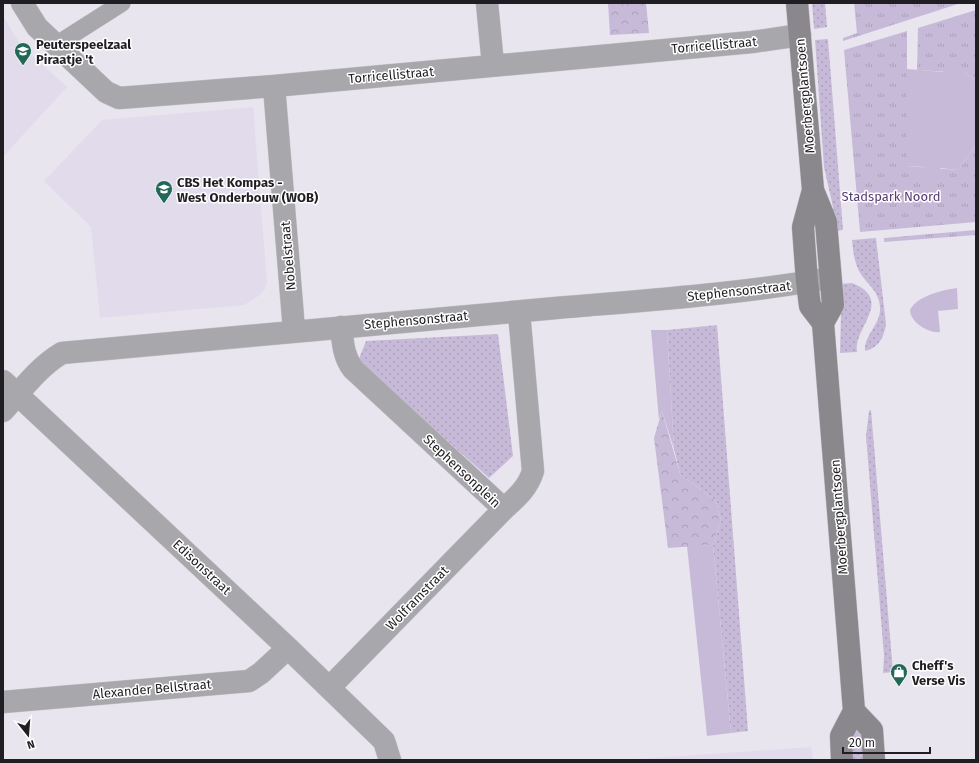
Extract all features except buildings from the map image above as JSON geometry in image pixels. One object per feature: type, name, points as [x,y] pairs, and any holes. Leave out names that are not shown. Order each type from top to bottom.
[{"type":"street","name":"Torricellistraat","points":[[22,3],[37,27],[106,92],[119,98],[274,86],[752,42],[800,35]]},
{"type":"street","points":[[487,3],[493,65]]},
{"type":"street","name":"Moerbergplantsoen","points":[[797,3],[813,190],[826,222],[833,305],[823,323]]},
{"type":"street","name":"Nobelstraat","points":[[274,86],[294,330]]},
{"type":"street","name":"Moerbergplantsoen","points":[[813,190],[803,227],[807,282],[810,306],[823,323],[854,711]]},
{"type":"street","name":"Stephensonstraat","points":[[3,411],[10,388],[62,353],[294,330],[519,312],[769,288],[830,278]]},
{"type":"street","name":"Stephensonplein","points":[[342,327],[343,348],[347,361],[353,368],[504,509],[524,490],[530,481],[533,471],[519,312]]},
{"type":"street","name":"Edisonstraat","points":[[10,388],[330,687],[384,741],[390,760]]},
{"type":"street","name":"Wolframstraat","points":[[330,687],[504,509]]},
{"type":"street","name":"Alexander Bellstraat","points":[[3,702],[249,681],[261,673],[288,648]]},
{"type":"street","points":[[842,760],[841,736],[854,711],[872,730],[874,760]]},
{"type":"lane","points":[[56,45],[122,3]]},
{"type":"shaded area","name":"Peuterspeelzaal Piraatje 't","points":[[3,16],[20,44],[67,87],[3,157]]},
{"type":"shaded area","name":"CBS Het Kompas - West Onderbouw (WOB)","points":[[253,107],[267,281],[265,289],[260,295],[244,305],[100,318],[91,227],[44,181],[102,120]]},
{"type":"shaded area","points":[[811,747],[813,760],[624,760]]},
{"type":"green space","points":[[608,3],[646,3],[649,33],[610,35]]},
{"type":"green space","points":[[812,3],[825,3],[827,27],[814,29]]},
{"type":"green space","points":[[854,3],[961,3],[843,41],[843,38],[857,33]]},
{"type":"green space","points":[[976,10],[976,81],[965,73],[917,70],[918,28]]},
{"type":"green space","name":"Stadspark Noord","points":[[907,31],[907,166],[958,170],[976,145],[976,222],[860,232],[844,50]]},
{"type":"green space","points":[[828,39],[843,230],[835,231],[833,207],[824,167],[815,40]]},
{"type":"green space","points":[[947,66],[962,67],[965,73],[976,81],[976,145],[958,170],[940,168],[938,183],[923,182],[924,167],[907,166],[907,69],[943,72]]},
{"type":"green space","name":"Stadspark Noord","points":[[976,230],[976,235],[884,242],[884,238]]},
{"type":"green space","points":[[876,238],[886,324],[884,333],[877,345],[870,350],[865,351],[867,340],[880,314],[880,308],[878,297],[857,267],[852,240]]},
{"type":"green space","points":[[852,283],[864,290],[870,298],[871,306],[869,315],[857,343],[857,352],[840,353],[841,313],[839,284]]},
{"type":"green space","points":[[957,288],[958,309],[938,311],[940,332],[926,329],[913,319],[910,310],[918,301],[930,294]]},
{"type":"green space","points":[[717,325],[748,731],[731,733],[713,545],[721,520],[716,501],[680,474],[674,449],[667,330]]},
{"type":"green space","points":[[651,330],[667,330],[674,449],[662,411],[659,420]]},
{"type":"green space","points":[[498,334],[513,456],[489,478],[358,361],[366,341]]},
{"type":"green space","points":[[871,410],[893,672],[883,673],[884,656],[866,436],[869,411]]},
{"type":"green space","points":[[662,411],[680,474],[716,501],[721,520],[713,545],[668,548],[654,438]]},
{"type":"green space","points":[[713,545],[731,733],[707,736],[687,546]]},
{"type":"green space","points":[[856,729],[862,732],[865,760],[852,760],[850,736]]},
{"type":"place","name":"Peuterspeelzaal Piraatje 't","points":[[23,66]]},
{"type":"place","name":"CBS Het Kompas - West Onderbouw (WOB)","points":[[164,204]]},
{"type":"place","name":"Cheff's Verse Vis","points":[[899,687]]}]
